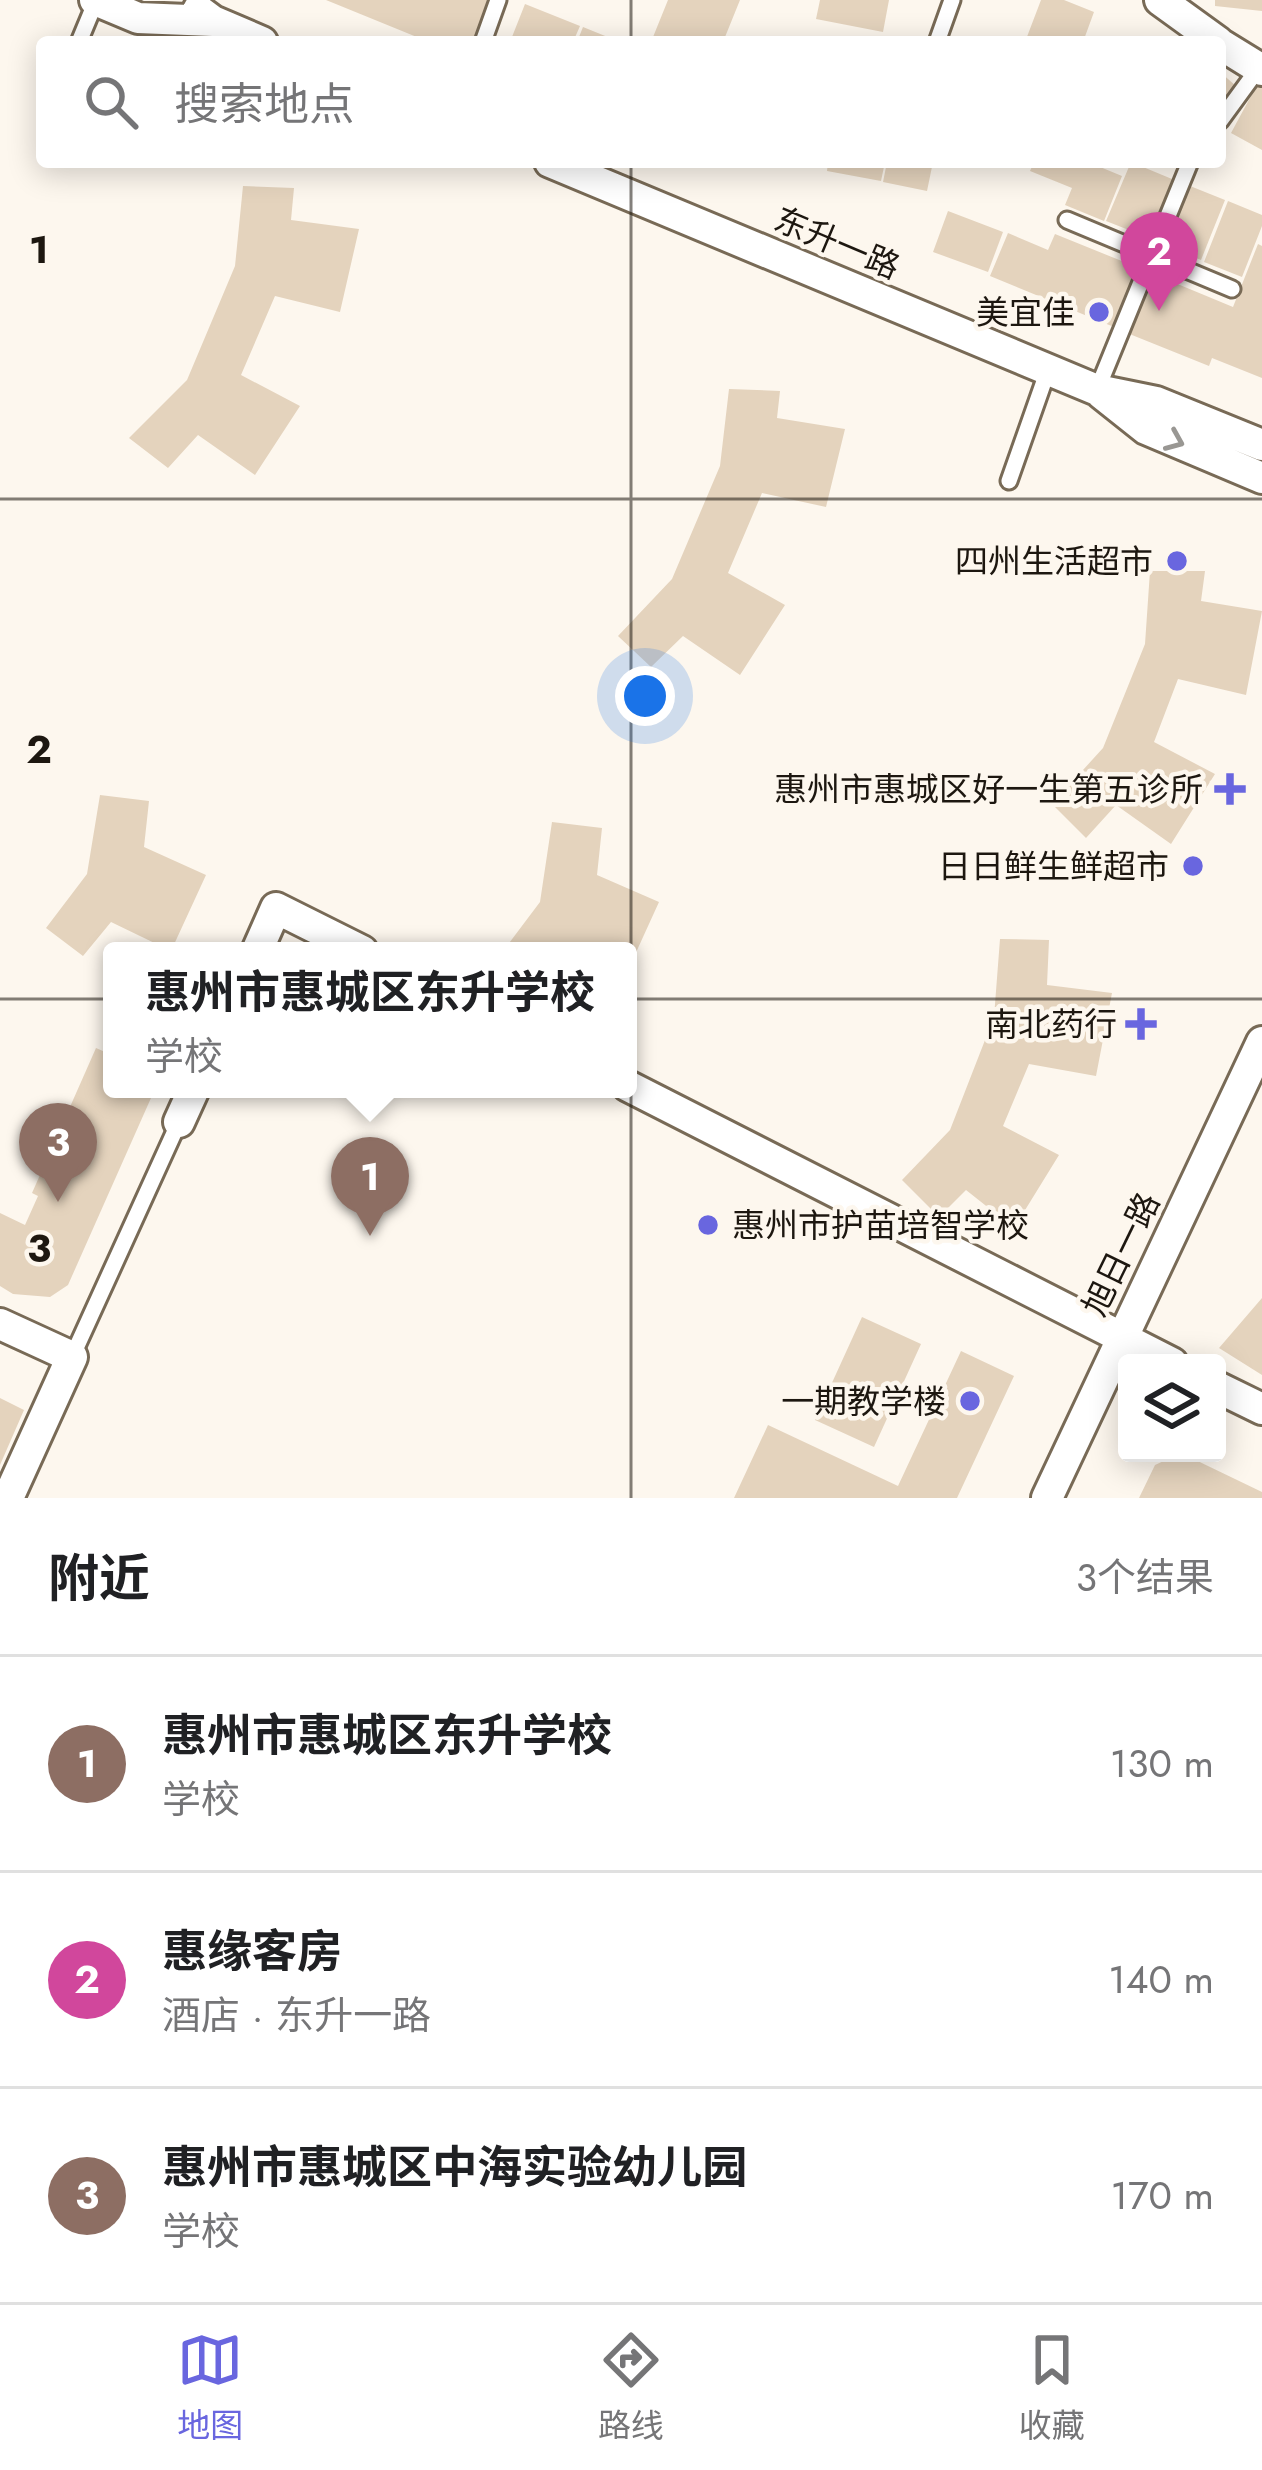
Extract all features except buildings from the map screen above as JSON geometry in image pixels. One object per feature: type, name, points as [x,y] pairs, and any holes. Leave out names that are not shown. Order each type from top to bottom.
[{"type":"street","points":[[96,0],[139,18],[213,21]]},
{"type":"street","points":[[185,0],[213,21],[248,36]]},
{"type":"street","points":[[1166,2],[1210,36]]},
{"type":"street","points":[[1226,48],[1260,70]]},
{"type":"street","name":"东升一路","points":[[564,168],[1097,390],[1156,402],[1262,445]]},
{"type":"street","name":"东升一路","points":[[1097,390],[1145,429],[1262,478]]},
{"type":"street","points":[[261,942],[276,908],[344,942]]},
{"type":"street","name":"旭日一路","points":[[1047,1498],[1262,1042]]},
{"type":"street","points":[[637,1091],[1155,1354]]},
{"type":"street","points":[[179,1122],[190,1098]]},
{"type":"street","points":[[0,1324],[72,1357],[8,1498]]},
{"type":"street","points":[[1226,1391],[1262,1409]]},
{"type":"lane","points":[[81,36],[96,0]]},
{"type":"lane","points":[[485,36],[498,0]]},
{"type":"lane","points":[[940,36],[952,0]]},
{"type":"lane","points":[[1226,113],[1260,70]]},
{"type":"lane","points":[[1097,390],[1187,168]]},
{"type":"lane","points":[[1067,220],[1232,289]]},
{"type":"lane","points":[[1009,481],[1048,370]]},
{"type":"lane","points":[[72,1357],[179,1122]]},
{"type":"place","name":"惠缘客房","points":[[1159,311]]},
{"type":"place","name":"美宜佳","points":[[1099,312]]},
{"type":"place","name":"四州生活超市","points":[[1177,561]]},
{"type":"place","name":"惠州市惠城区好一生第五诊所","points":[[1230,789]]},
{"type":"place","name":"日日鲜生鲜超市","points":[[1193,866]]},
{"type":"place","name":"南北药行","points":[[1141,1024]]},
{"type":"place","name":"惠州市惠城区中海实验幼儿园","points":[[58,1202]]},
{"type":"place","name":"惠州市护苗培智学校","points":[[708,1225]]},
{"type":"place","name":"惠州市惠城区东升学校","points":[[370,1236]]},
{"type":"place","name":"一期教学楼","points":[[970,1401]]}]
